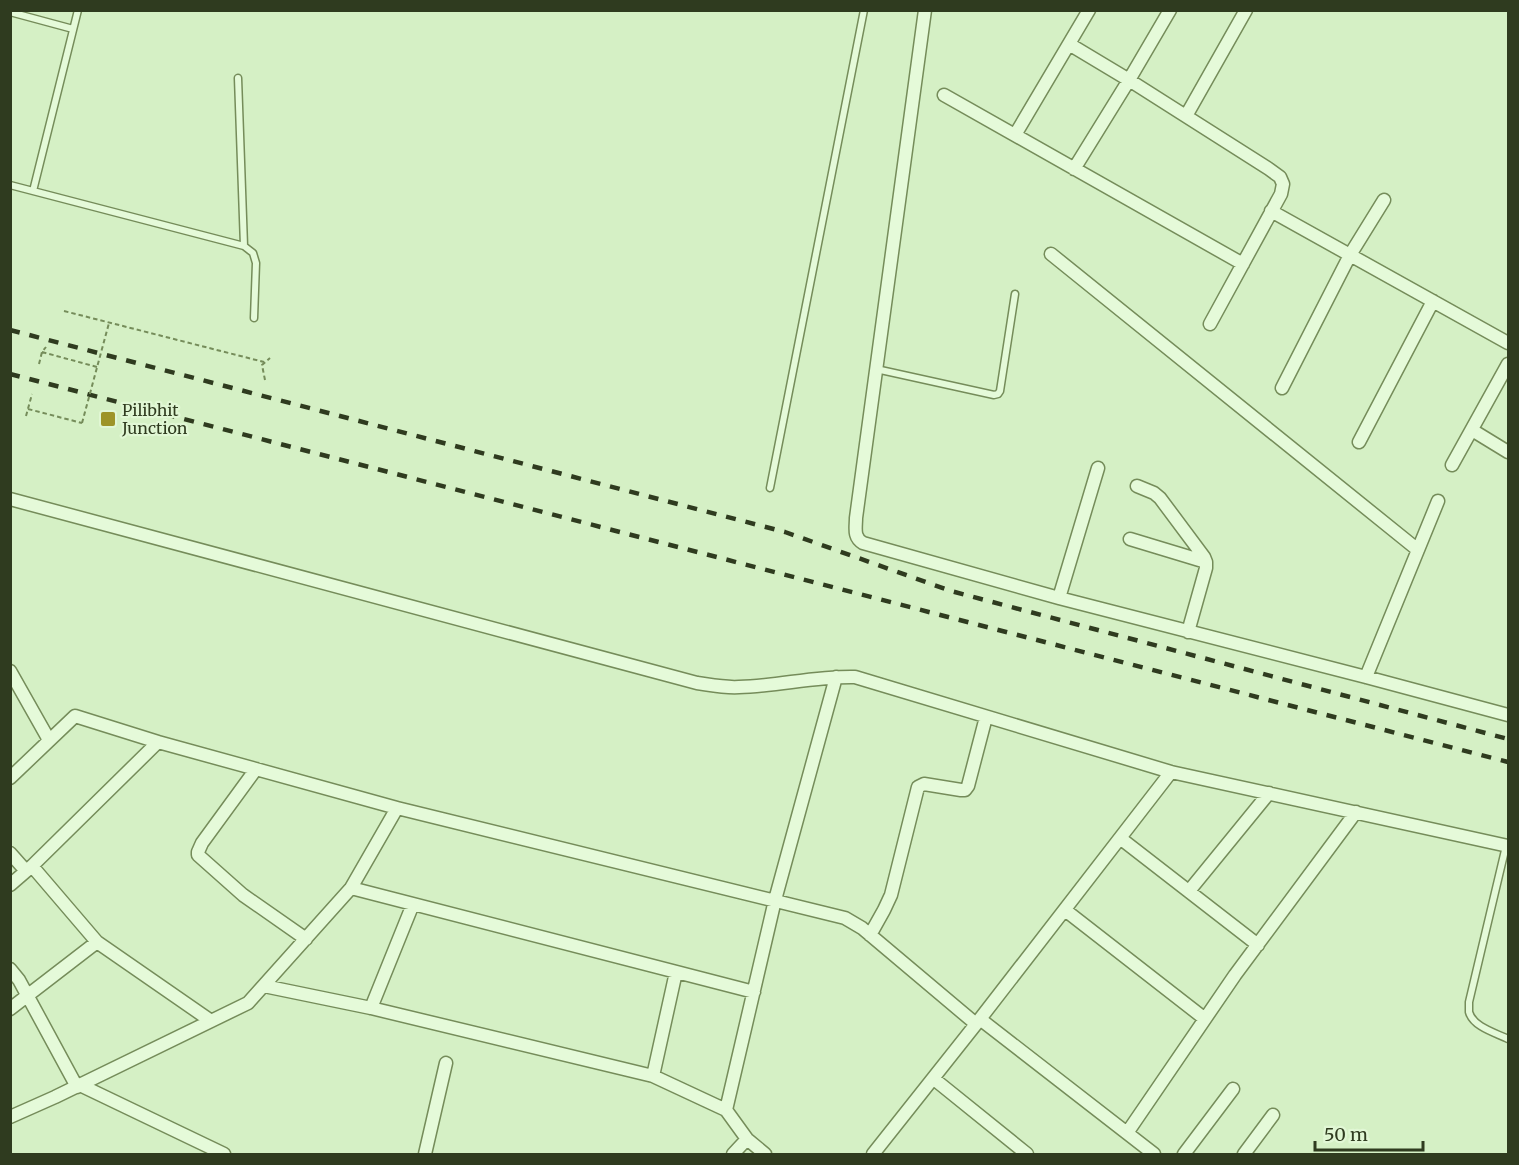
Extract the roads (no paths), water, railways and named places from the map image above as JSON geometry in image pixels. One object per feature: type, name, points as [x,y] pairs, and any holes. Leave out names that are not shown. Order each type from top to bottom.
[{"type":"street","points":[[925,10],[856,518],[855,534],[858,540],[1059,598],[1509,716]]},
{"type":"street","points":[[1015,135],[1089,10]]},
{"type":"street","points":[[1074,169],[1170,10]]},
{"type":"street","points":[[1186,116],[1246,10]]},
{"type":"street","points":[[1069,44],[1280,177],[1283,184],[1281,194],[1210,324]]},
{"type":"street","points":[[944,95],[1243,264]]},
{"type":"street","points":[[1282,388],[1350,255],[1384,200]]},
{"type":"street","points":[[1271,211],[1509,343]]},
{"type":"street","points":[[1051,254],[1419,550]]},
{"type":"street","points":[[1359,442],[1433,301]]},
{"type":"street","points":[[1452,465],[1509,364]]},
{"type":"street","points":[[1472,430],[1509,452]]},
{"type":"street","points":[[1059,598],[1098,468]]},
{"type":"street","points":[[1137,486],[1160,498],[1206,562],[1188,632]]},
{"type":"street","points":[[10,499],[697,683],[737,687],[836,676],[855,677],[1171,772],[1507,845]]},
{"type":"street","points":[[1366,677],[1438,501]]},
{"type":"street","points":[[1130,539],[1206,562]]},
{"type":"street","points":[[10,671],[49,740]]},
{"type":"street","points":[[726,1110],[775,900],[836,676]]},
{"type":"street","points":[[11,775],[73,717],[78,716],[158,742],[397,808],[845,918],[853,921],[978,1022],[1154,1155]]},
{"type":"street","points":[[870,935],[891,895],[918,787],[924,784],[965,790],[986,717]]},
{"type":"street","points":[[10,885],[158,742]]},
{"type":"street","points":[[256,769],[202,843],[198,855],[243,895],[306,939]]},
{"type":"street","points":[[873,1155],[1171,772]]},
{"type":"street","points":[[1189,891],[1269,793]]},
{"type":"street","points":[[10,1117],[248,1003],[351,888],[397,808]]},
{"type":"street","points":[[1127,1133],[1205,1019],[1356,812]]},
{"type":"street","points":[[1120,838],[1258,945]]},
{"type":"street","points":[[10,853],[29,869],[97,942],[211,1021]]},
{"type":"street","points":[[351,888],[754,992]]},
{"type":"street","points":[[371,1008],[413,904]]},
{"type":"street","points":[[1065,910],[1205,1019]]},
{"type":"street","points":[[10,1009],[97,942]]},
{"type":"street","points":[[10,969],[78,1086],[224,1155]]},
{"type":"street","points":[[653,1076],[676,972]]},
{"type":"street","points":[[264,986],[371,1008],[653,1076],[726,1110],[747,1140],[765,1155]]},
{"type":"street","points":[[425,1155],[446,1063]]},
{"type":"street","points":[[934,1078],[1027,1155]]},
{"type":"street","points":[[1184,1155],[1233,1089]]},
{"type":"street","points":[[1244,1155],[1273,1115]]},
{"type":"street","points":[[733,1155],[747,1140]]},
{"type":"lane","points":[[33,191],[78,10]]},
{"type":"lane","points":[[770,488],[864,10]]},
{"type":"lane","points":[[10,12],[73,29]]},
{"type":"lane","points":[[238,78],[244,246]]},
{"type":"lane","points":[[10,185],[244,246],[253,253],[256,263],[254,318]]},
{"type":"lane","points":[[876,369],[998,394],[1015,294]]},
{"type":"lane","points":[[1507,845],[1469,1002],[1469,1011],[1480,1026],[1509,1039]]},
{"type":"railway","points":[[10,330],[785,532],[951,591],[1508,739]]},
{"type":"railway","points":[[10,374],[1508,762]]},
{"type":"place","name":"Pilibhit Junction","points":[[108,419]]}]
